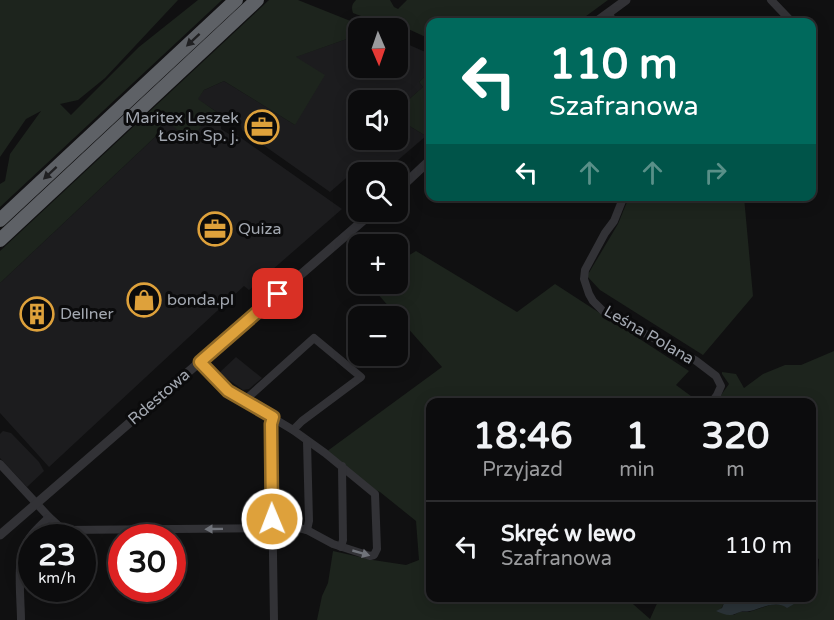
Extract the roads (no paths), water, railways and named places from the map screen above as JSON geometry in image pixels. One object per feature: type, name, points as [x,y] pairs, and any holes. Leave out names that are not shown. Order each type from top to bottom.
[{"type":"highway","points":[[0,220],[236,0]]},
{"type":"highway","points":[[0,240],[257,0]]},
{"type":"street","points":[[611,18],[626,0]]},
{"type":"street","points":[[771,0],[788,18]]},
{"type":"street","points":[[408,181],[426,164]]},
{"type":"street","name":"Leśna Polana","points":[[622,201],[614,221],[585,270],[584,279],[589,294],[604,312],[675,348],[716,376],[721,386],[715,398]]},
{"type":"street","name":"Rdestowa","points":[[0,536],[362,222]]},
{"type":"street","points":[[244,401],[314,338],[361,377],[293,430]]},
{"type":"street","points":[[0,464],[49,518],[61,528],[71,531],[299,528],[341,547],[374,555],[377,549],[375,494],[293,430],[228,391],[200,362]]},
{"type":"street","points":[[273,417],[271,424],[274,620]]},
{"type":"street","points":[[307,530],[309,521],[308,441]]},
{"type":"street","points":[[341,547],[343,540],[342,466]]},
{"type":"street","points":[[21,620],[22,551],[35,530],[49,518]]},
{"type":"place","name":"Maritex Leszek Łosin Sp. j.","points":[[262,127]]},
{"type":"place","name":"Quiza","points":[[215,229]]},
{"type":"place","name":"bonda.pl","points":[[144,300]]},
{"type":"place","name":"Dellner","points":[[37,314]]}]
